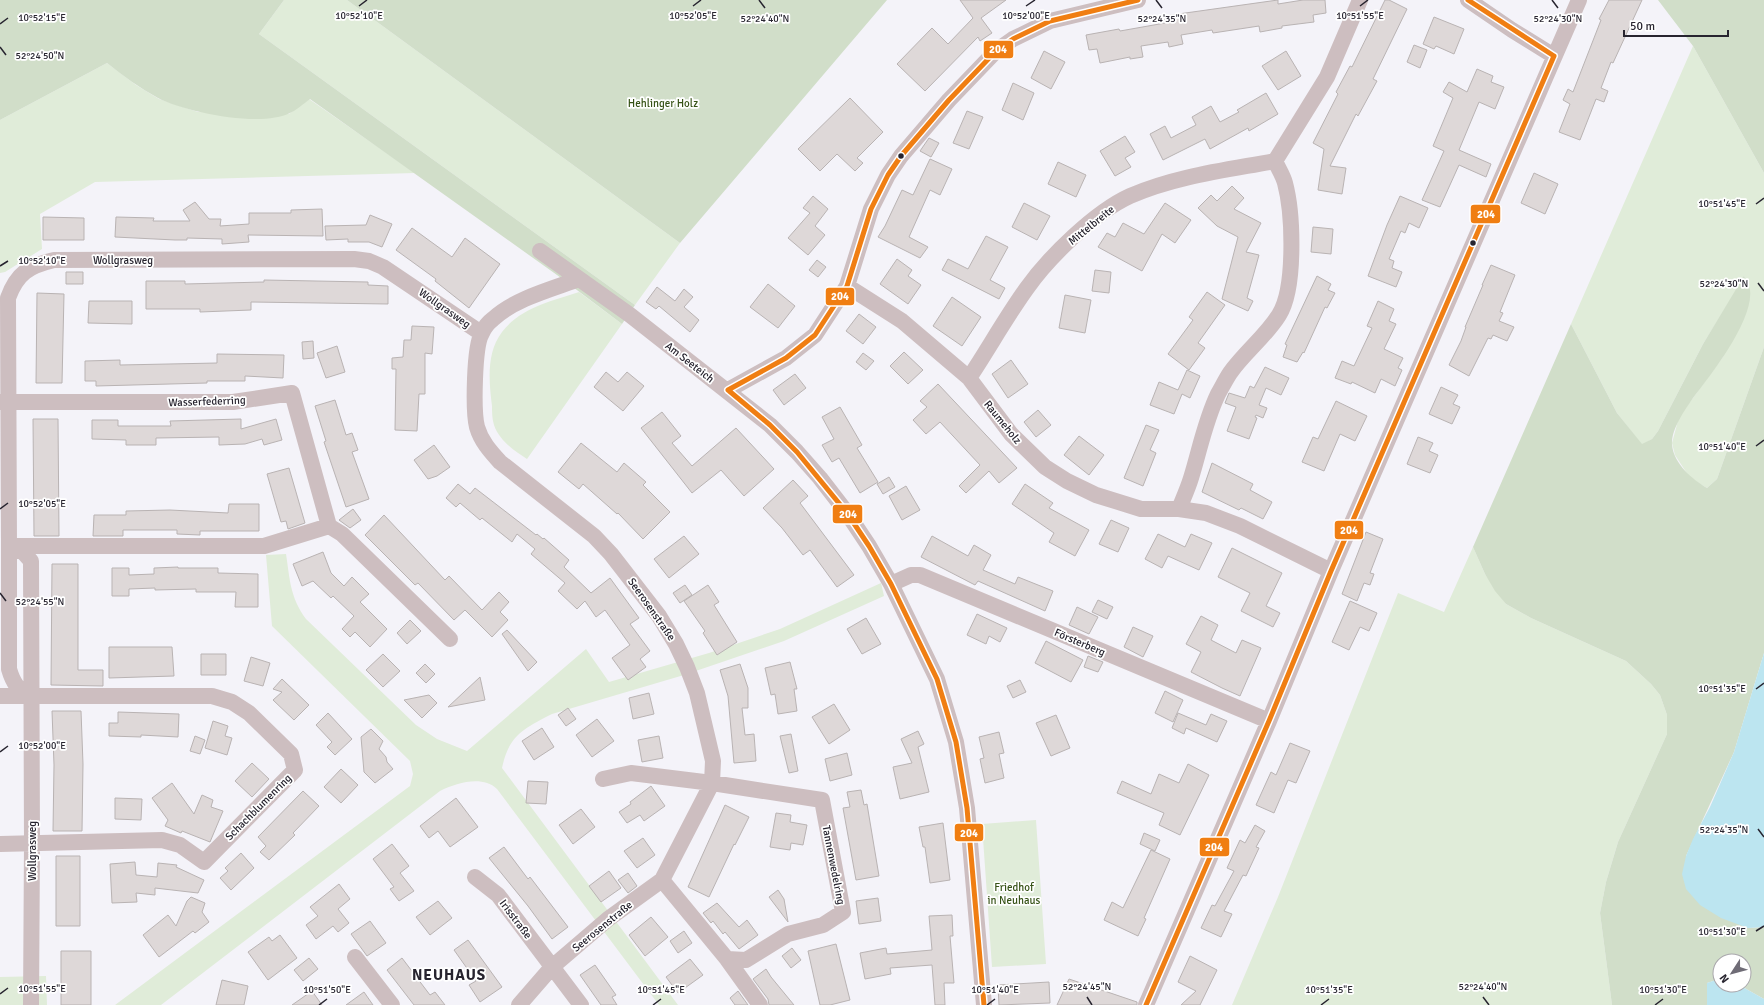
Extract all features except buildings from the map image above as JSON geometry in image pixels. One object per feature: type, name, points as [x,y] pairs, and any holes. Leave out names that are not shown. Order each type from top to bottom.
[{"type":"street","points":[[728,390],[786,358],[815,335],[847,286],[871,209],[888,175],[901,156],[948,100],[996,51],[1014,39],[1044,24],[1138,0]]},
{"type":"street","points":[[1179,509],[1191,478],[1209,413],[1218,394],[1230,373],[1273,325],[1285,301],[1289,283],[1291,248],[1290,215],[1285,183],[1275,161],[1327,77],[1360,0]]},
{"type":"street","points":[[1468,0],[1554,56]]},
{"type":"street","points":[[1146,1005],[1269,721],[1331,571],[1579,0]]},
{"type":"street","name":"Mittelbreite","points":[[969,378],[1027,288],[1051,259],[1096,218],[1130,197],[1158,186],[1184,178],[1275,161]]},
{"type":"street","name":"Am Seeteich","points":[[540,251],[630,315],[728,390],[770,425],[820,478],[869,546],[891,584],[937,679],[956,742],[967,808],[984,1005]]},
{"type":"street","name":"Wollgrasweg","points":[[31,697],[20,690],[12,680],[9,669],[4,546],[4,402],[8,298],[13,284],[22,274],[36,264],[54,260],[354,259],[370,261],[383,267],[481,334]]},
{"type":"street","name":"Seerosenstraße","points":[[519,1005],[552,967],[608,919],[662,880],[712,782],[713,761],[697,693],[676,644],[659,616],[611,554],[594,536],[500,462],[481,438],[477,426],[474,410],[477,351],[481,334],[493,319],[508,307],[579,279]]},
{"type":"street","name":"Raumeholz","points":[[847,286],[902,321],[969,378],[1011,434],[1045,467],[1067,481],[1096,495],[1141,509],[1179,509],[1206,513],[1240,526],[1331,571]]},
{"type":"street","name":"Wasserfederring","points":[[4,402],[233,402],[292,393],[329,526]]},
{"type":"street","points":[[4,546],[264,546],[329,526],[342,534],[450,639]]},
{"type":"street","name":"Wollgrasweg","points":[[4,546],[23,552],[31,561],[31,1005]]},
{"type":"street","name":"Försterberg","points":[[891,584],[911,575],[920,575],[1269,721]]},
{"type":"street","points":[[0,696],[31,697]]},
{"type":"street","name":"Schachblumenring","points":[[31,697],[212,696],[232,702],[249,713],[292,754],[295,770],[204,862],[180,845],[162,840],[32,843]]},
{"type":"street","points":[[603,779],[631,772],[712,782]]},
{"type":"street","name":"Tannenwedelring","points":[[712,782],[822,800],[842,912],[823,925],[788,934],[746,960],[727,959]]},
{"type":"street","points":[[0,844],[32,843]]},
{"type":"street","name":"Irisstraße","points":[[475,877],[498,895],[581,1005]]},
{"type":"street","points":[[662,880],[727,959],[760,1005]]},
{"type":"street","points":[[355,957],[392,1005]]},
{"type":"green space","points":[[0,0],[284,0],[259,34],[635,305],[622,324],[557,275],[310,99],[293,112],[277,117],[243,119],[204,113],[158,98],[132,82],[107,63],[0,120]]},
{"type":"green space","points":[[284,0],[347,0],[680,243],[635,305],[259,34]]},
{"type":"green space","name":"Hehlinger Holz","points":[[347,0],[887,0],[680,243]]},
{"type":"green space","points":[[1658,0],[1764,0],[1764,173],[1693,46]]},
{"type":"green space","points":[[1693,46],[1764,173],[1764,347],[1717,479],[1707,488],[1690,478],[1675,455],[1672,443],[1679,417],[1723,357],[1745,276],[1703,344],[1658,431],[1652,439],[1642,445],[1617,413],[1571,324]]},
{"type":"green space","points":[[107,63],[136,85],[159,99],[198,112],[289,114],[309,99],[415,173],[95,182],[40,214],[42,249],[5,272],[0,273],[0,120]]},
{"type":"green space","points":[[1744,276],[1750,290],[1749,302],[1745,316],[1730,347],[1693,398],[1676,426],[1672,439],[1672,445],[1673,452],[1680,465],[1695,480],[1707,488],[1717,479],[1764,347],[1764,653],[1734,752],[1686,856],[1748,928],[1764,927],[1764,999],[1752,992],[1752,953],[1712,953],[1712,981],[1707,983],[1707,1005],[1612,1005],[1600,913],[1606,882],[1618,842],[1667,734],[1667,715],[1660,695],[1651,684],[1626,661],[1531,618],[1506,604],[1495,591],[1485,574],[1473,547],[1571,324],[1617,413],[1642,444],[1652,439],[1658,431],[1703,344]]},
{"type":"green space","points":[[579,292],[622,324],[527,459],[512,449],[499,436],[494,425],[490,387],[490,368],[493,349],[502,332],[509,324],[527,311],[537,306]]},
{"type":"green space","points":[[1473,547],[1485,574],[1506,604],[1531,618],[1626,661],[1651,684],[1660,695],[1667,715],[1667,734],[1618,842],[1606,882],[1600,913],[1612,1005],[1232,1005],[1278,897],[1398,593],[1444,612]]},
{"type":"green space","points":[[286,554],[294,596],[306,619],[416,725],[437,739],[467,751],[586,649],[609,682],[709,653],[780,629],[881,583],[884,596],[784,641],[684,675],[552,714],[525,729],[513,740],[505,757],[502,768],[678,1005],[659,1005],[497,789],[484,782],[477,781],[454,785],[440,791],[161,1005],[115,1005],[410,786],[413,774],[410,761],[272,626],[266,555]]},
{"type":"green space","name":"Friedhof in Neuhaus","points":[[1036,820],[1046,964],[992,967],[982,824]]},
{"type":"green space","points":[[46,976],[47,1005],[0,1005],[0,977]]},
{"type":"water","points":[[1764,653],[1764,927],[1748,928],[1721,918],[1700,905],[1686,889],[1682,874],[1686,856],[1693,839],[1710,807],[1734,752]]},
{"type":"water","points":[[1712,981],[1712,993],[1752,992],[1764,999],[1764,1005],[1707,1005],[1707,983]]},
{"type":"transit line","name":"204","points":[[728,390],[786,358],[815,335],[847,286],[871,209],[888,175],[901,156],[949,100],[996,51],[1013,39],[1050,21],[1138,0]]},
{"type":"transit line","name":"204","points":[[1468,0],[1554,56]]},
{"type":"transit line","name":"204","points":[[1146,1005],[1269,721],[1331,571],[1554,56]]},
{"type":"transit line","name":"204","points":[[728,390],[770,425],[797,452],[847,513],[869,546],[891,584],[937,679],[956,742],[967,808],[984,1005]]},
{"type":"district","name":"NEUHAUS","points":[[449,975]]}]
